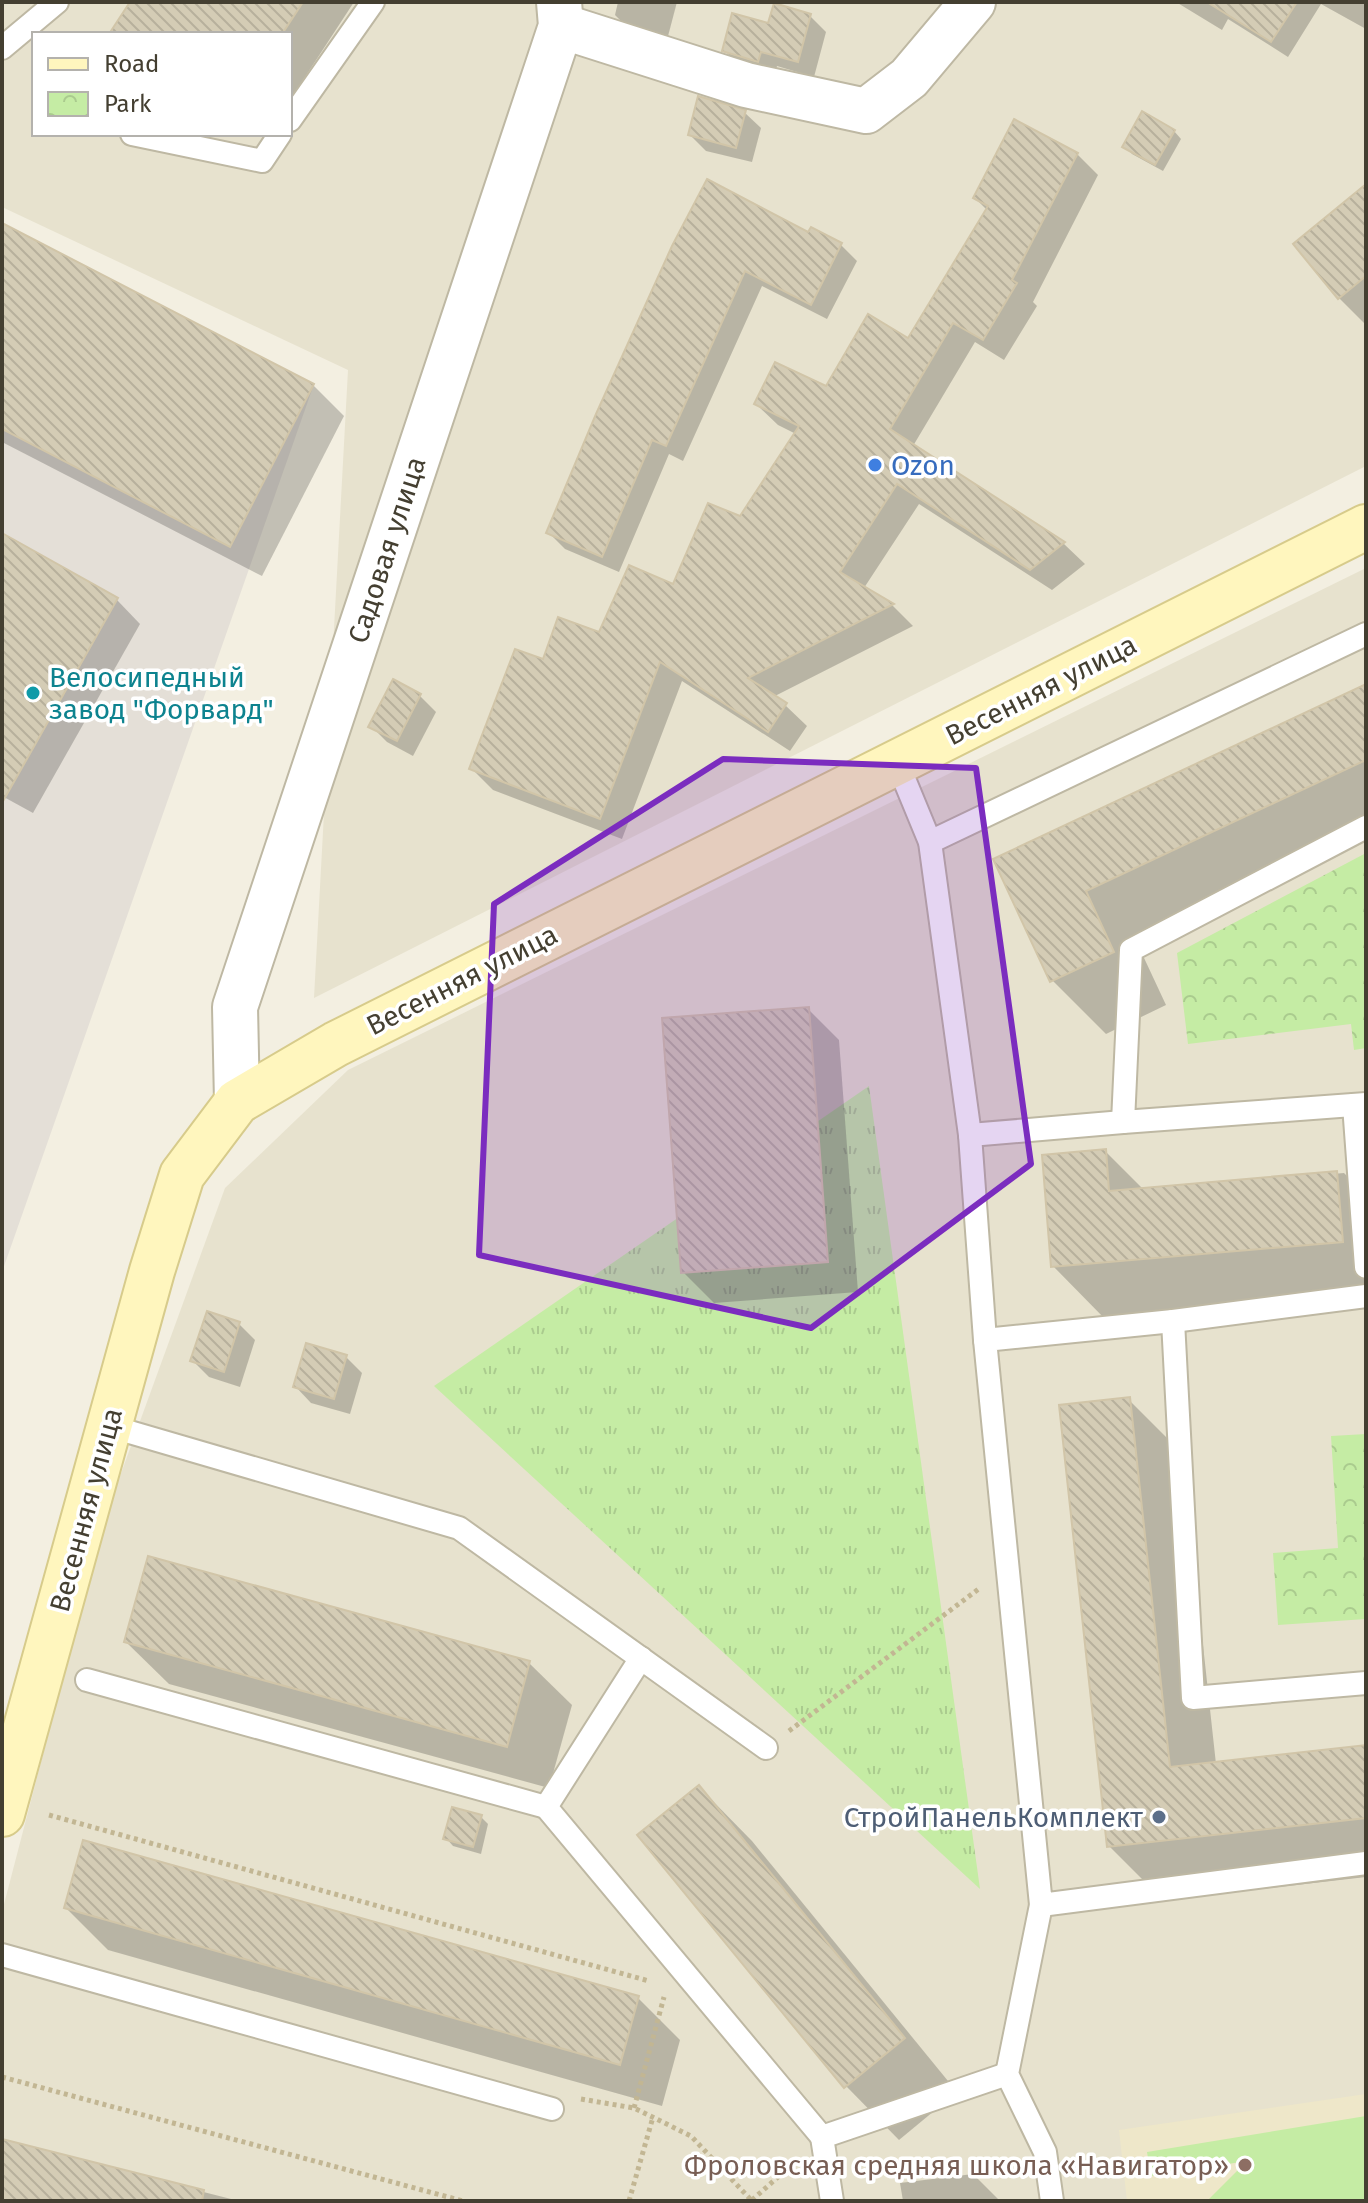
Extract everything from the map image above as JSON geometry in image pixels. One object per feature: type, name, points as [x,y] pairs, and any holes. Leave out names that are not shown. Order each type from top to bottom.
[{"type":"street","points":[[560,14],[746,85],[866,111],[909,78],[973,2]]},
{"type":"street","name":"Садовая улица","points":[[237,1102],[235,1007],[560,14]]},
{"type":"street","name":"Весенняя улица","points":[[2,1814],[11,1746],[182,1175],[237,1102],[336,1044],[1366,527]]},
{"type":"lane","points":[[2,48],[57,2]]},
{"type":"lane","points":[[292,117],[373,2]]},
{"type":"lane","points":[[142,136],[262,161],[279,136]]},
{"type":"lane","points":[[930,842],[1366,634]]},
{"type":"lane","points":[[897,762],[930,842],[970,1135],[985,1340],[1041,1905],[1007,2074],[1045,2152],[1052,2201]]},
{"type":"lane","points":[[1123,1122],[1131,950],[1366,827]]},
{"type":"lane","points":[[970,1135],[1360,1104],[1366,1267]]},
{"type":"lane","points":[[985,1340],[1173,1321],[1366,1296]]},
{"type":"lane","points":[[1173,1321],[1193,1698],[1366,1683]]},
{"type":"lane","points":[[109,1426],[459,1528],[766,1748]]},
{"type":"lane","points":[[546,1807],[641,1658]]},
{"type":"lane","points":[[87,1680],[546,1807],[822,2137],[832,2201]]},
{"type":"lane","points":[[1041,1905],[1366,1863]]},
{"type":"lane","points":[[2,1955],[552,2109]]},
{"type":"lane","points":[[822,2137],[1007,2074]]},
{"type":"path","points":[[766,1748],[1007,1567]]},
{"type":"path","points":[[49,1815],[667,1986]]},
{"type":"path","points":[[634,2108],[674,1960]]},
{"type":"path","points":[[2,2077],[463,2201]]},
{"type":"path","points":[[552,2109],[563,2096],[634,2108],[691,2136],[752,2200],[822,2137]]},
{"type":"path","points":[[629,2201],[653,2117]]},
{"type":"highlighted area","points":[[723,759],[976,768],[1031,1164],[811,1328],[479,1255],[494,904]]},
{"type":"shaded area","points":[[2,2],[1366,2],[1366,466],[314,998],[348,370],[2,207]]},
{"type":"shaded area","points":[[2,223],[314,384],[2,1272]]},
{"type":"shaded area","points":[[1366,568],[1366,2201],[2,2201],[2,1912],[104,1520],[225,1188],[348,1070]]},
{"type":"shaded area","name":"Фроловская средняя школа «Навигатор»","points":[[1366,2094],[1366,2201],[1127,2201],[1119,2130]]},
{"type":"green space","points":[[1366,853],[1366,1048],[1354,1050],[1351,1024],[1188,1044],[1177,953]]},
{"type":"green space","points":[[869,1086],[980,1889],[434,1386]]},
{"type":"green space","points":[[1366,1434],[1366,1619],[1278,1625],[1273,1553],[1338,1548],[1331,1436]]},
{"type":"green space","points":[[1366,2116],[1366,2201],[1207,2201],[1247,2161],[1151,2176],[1147,2152]]},
{"type":"building","points":[[130,2],[303,2],[283,32],[110,32]]},
{"type":"building","points":[[1207,2],[1297,2],[1271,42]]},
{"type":"building","points":[[774,3],[811,14],[798,62],[761,52],[758,62],[722,51],[732,13],[768,23]]},
{"type":"building","points":[[698,96],[746,110],[736,148],[688,135]]},
{"type":"building","points":[[1142,111],[1175,130],[1155,165],[1122,147]]},
{"type":"building","points":[[1014,119],[1078,153],[1012,280],[1017,283],[983,340],[953,323],[890,429],[1065,542],[1030,570],[897,484],[840,572],[894,604],[748,678],[787,703],[768,732],[660,662],[600,819],[469,769],[515,649],[543,659],[558,617],[599,632],[629,565],[673,584],[708,503],[740,516],[799,426],[754,404],[775,362],[826,386],[868,314],[908,338],[988,206],[973,198]]},
{"type":"building","points":[[707,179],[808,232],[811,227],[842,243],[811,305],[745,271],[666,446],[652,440],[602,557],[546,533],[672,246]]},
{"type":"building","points":[[1366,184],[1366,276],[1338,299],[1293,244]]},
{"type":"building","points":[[2,223],[314,384],[230,547],[2,429]]},
{"type":"building","name":"Велосипедный завод \"Форвард\"","points":[[2,533],[118,598],[2,803]]},
{"type":"building","points":[[393,679],[421,694],[397,741],[368,727]]},
{"type":"building","points":[[1366,684],[1366,760],[1086,891],[1114,952],[1050,982],[993,859]]},
{"type":"building","points":[[809,1007],[828,1262],[681,1273],[662,1018]]},
{"type":"building","points":[[1106,1149],[1109,1191],[1337,1171],[1343,1242],[1051,1267],[1042,1155]]},
{"type":"building","points":[[207,1311],[240,1322],[224,1372],[190,1361]]},
{"type":"building","points":[[306,1343],[347,1355],[334,1399],[293,1387]]},
{"type":"building","points":[[1130,1397],[1170,1767],[1366,1745],[1366,1818],[1107,1847],[1059,1405]]},
{"type":"building","points":[[148,1556],[530,1661],[507,1747],[124,1642]]},
{"type":"building","points":[[699,1785],[905,2038],[844,2088],[637,1835]]},
{"type":"building","points":[[452,1807],[482,1815],[473,1847],[443,1839]]},
{"type":"building","points":[[83,1840],[639,1996],[620,2065],[64,1908]]},
{"type":"building","points":[[2,2139],[204,2190],[202,2201],[2,2201]]},
{"type":"place","name":"Ozon","points":[[875,465]]},
{"type":"place","name":"Велосипедный завод \"Форвард\"","points":[[33,693]]},
{"type":"place","name":"СтройПанельКомплект","points":[[1159,1817]]},
{"type":"place","name":"Фроловская средняя школа «Навигатор»","points":[[1245,2165]]}]
